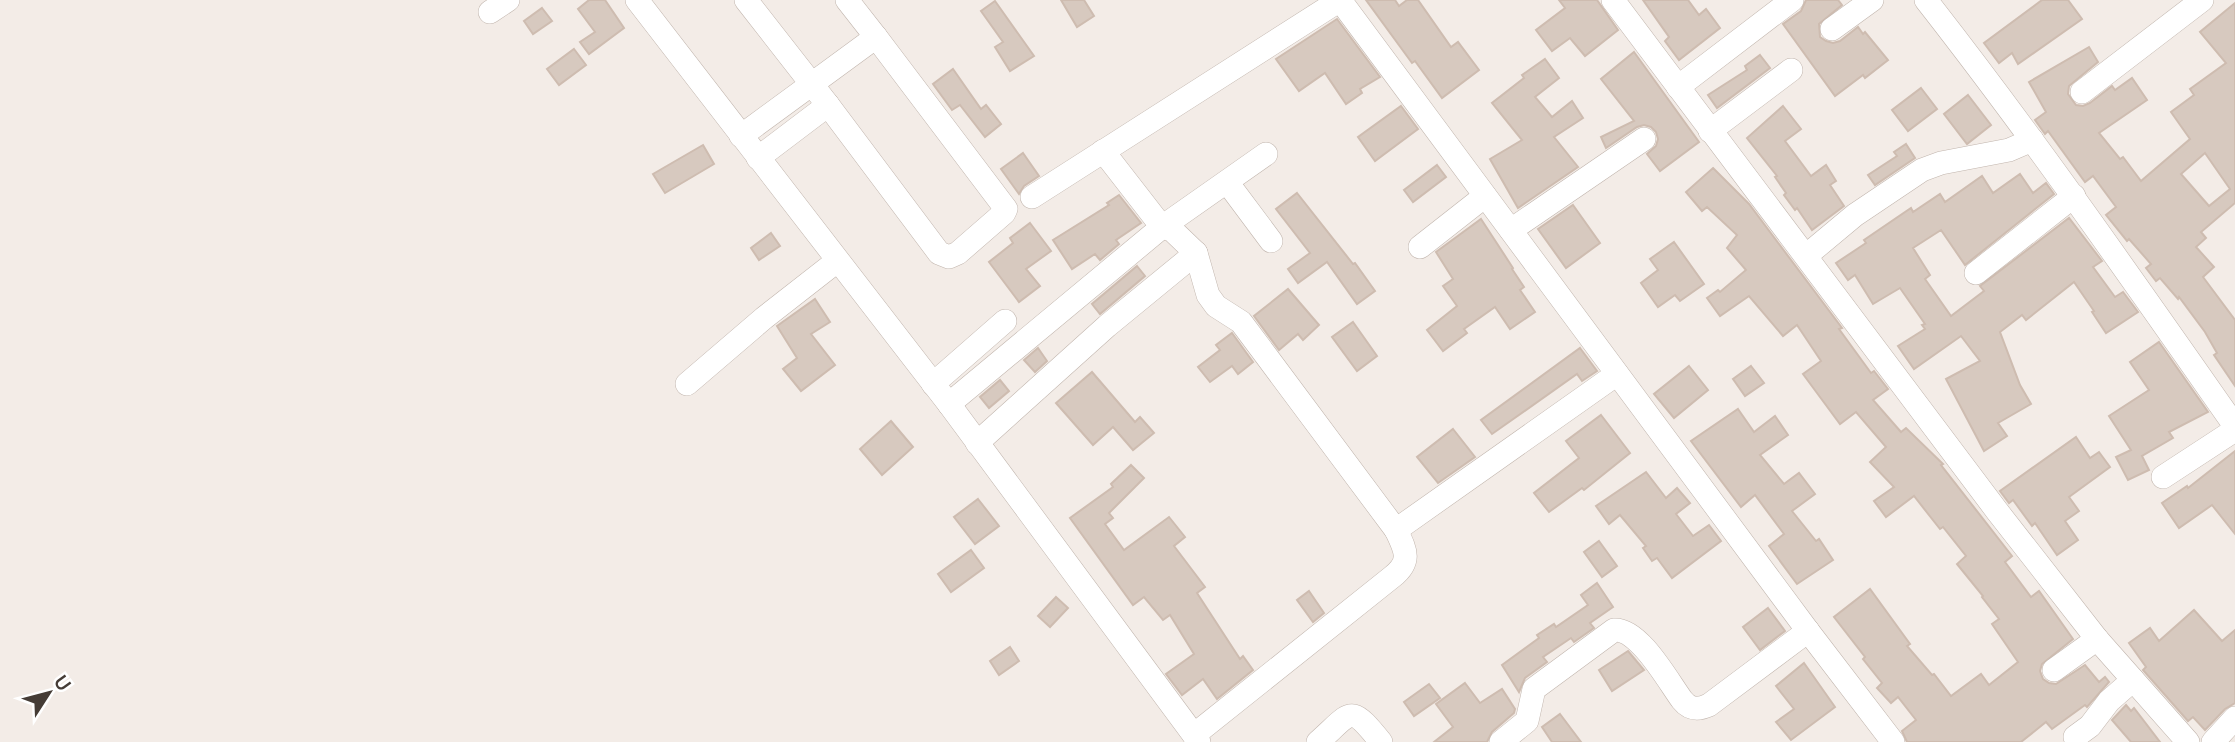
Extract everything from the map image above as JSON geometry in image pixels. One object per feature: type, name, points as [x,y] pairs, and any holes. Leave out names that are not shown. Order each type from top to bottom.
[{"type":"street","points":[[636,0],[933,384],[1197,738],[1402,569],[1406,559],[1396,530],[1241,322],[1216,306],[1208,295],[1196,253],[1172,230],[1162,227],[1103,150]]},
{"type":"street","points":[[746,0],[939,253],[948,257],[958,253],[1006,209],[847,0]]},
{"type":"street","points":[[1032,197],[1340,0],[1893,742]]},
{"type":"street","points":[[1613,0],[1997,511],[2097,639],[2188,742]]},
{"type":"street","points":[[1678,87],[1793,0]]},
{"type":"street","points":[[1832,29],[1872,0]]},
{"type":"street","points":[[1926,0],[2074,196],[2235,428],[2163,477]]},
{"type":"street","points":[[2082,92],[2202,0]]},
{"type":"street","points":[[741,136],[876,37]]},
{"type":"street","points":[[1710,131],[1791,70]]},
{"type":"street","points":[[758,158],[828,105]]},
{"type":"street","points":[[1511,230],[1644,139]]},
{"type":"street","points":[[1807,255],[1855,215],[1922,170],[1941,163],[2009,150],[2032,140]]},
{"type":"street","points":[[948,404],[1162,227],[1266,155]]},
{"type":"street","points":[[1227,181],[1271,241]]},
{"type":"street","points":[[1419,247],[1485,196]]},
{"type":"street","points":[[1976,273],[2074,196]]},
{"type":"street","points":[[977,443],[1107,326],[1196,253]]},
{"type":"street","points":[[687,384],[764,318],[837,261]]},
{"type":"street","points":[[933,384],[1004,321]]},
{"type":"street","points":[[1396,530],[1617,374]]},
{"type":"street","points":[[1501,742],[1528,719],[1534,689],[1614,630],[1626,631],[1637,639],[1687,706],[1697,709],[1709,705],[1808,631]]},
{"type":"street","points":[[2054,670],[2097,639]]},
{"type":"street","points":[[2074,737],[2090,726],[2109,701],[2133,680]]},
{"type":"street","points":[[1318,742],[1347,716],[1354,715],[1364,721],[1381,742]]},
{"type":"street","points":[[2213,742],[2235,718]]},
{"type":"building","points":[[589,0],[605,0],[624,28],[589,54],[580,42],[595,32],[578,9]]},
{"type":"building","points":[[1061,0],[1084,0],[1094,16],[1077,27]]},
{"type":"building","points":[[1366,0],[1395,0],[1399,6],[1407,0],[1418,0],[1451,47],[1458,42],[1479,70],[1442,98],[1415,61],[1412,63]]},
{"type":"building","points":[[1559,0],[1597,0],[1618,30],[1585,56],[1570,38],[1552,51],[1536,30],[1565,8]]},
{"type":"building","points":[[1643,0],[1688,0],[1699,15],[1706,9],[1720,28],[1679,60],[1665,41],[1669,37]]},
{"type":"building","points":[[1806,0],[1838,0],[1842,5],[1819,24],[1820,37],[1833,43],[1858,27],[1888,60],[1835,96],[1783,24],[1801,11]]},
{"type":"building","points":[[2042,0],[2068,0],[2082,19],[2018,64],[2012,53],[1999,63],[1984,43]]},
{"type":"building","points":[[995,1],[1034,56],[1010,71],[995,47],[1003,42],[981,11]]},
{"type":"building","points":[[2235,3],[2235,203],[2201,232],[2206,238],[2196,247],[2214,267],[2203,277],[2235,320],[2235,386],[2214,355],[2217,353],[2205,332],[2179,297],[2178,299],[2160,278],[2156,281],[2146,268],[2151,264],[2129,239],[2127,241],[2106,215],[2116,207],[2093,176],[2085,182],[2048,131],[2045,134],[2035,120],[2046,112],[2029,82],[2089,47],[2098,62],[2069,86],[2068,94],[2076,105],[2090,103],[2112,86],[2115,90],[2132,78],[2147,100],[2099,133],[2120,159],[2123,157],[2141,181],[2190,139],[2171,112],[2194,95],[2190,89],[2226,63],[2200,32]],"holes":[[[2205,153],[2230,189],[2209,206],[2181,174]]]},
{"type":"building","points":[[542,8],[552,21],[533,34],[524,21]]},
{"type":"building","points":[[1337,19],[1380,77],[1360,89],[1362,93],[1346,104],[1325,73],[1299,91],[1276,59]]},
{"type":"building","points":[[574,49],[586,65],[559,85],[547,69]]},
{"type":"building","points":[[1634,52],[1699,142],[1660,171],[1647,154],[1656,146],[1658,139],[1651,127],[1637,127],[1606,148],[1601,137],[1634,121],[1601,79]]},
{"type":"building","points":[[1760,55],[1770,68],[1717,108],[1708,95],[1747,70],[1745,66]]},
{"type":"building","points":[[1545,59],[1559,78],[1535,97],[1552,117],[1572,101],[1583,118],[1554,137],[1578,167],[1518,208],[1490,159],[1522,140],[1492,103],[1524,78],[1522,75]]},
{"type":"building","points":[[953,69],[981,109],[986,105],[1001,124],[985,137],[960,105],[952,110],[933,84]]},
{"type":"building","points":[[1921,88],[1937,109],[1908,131],[1892,110]]},
{"type":"building","points":[[1968,95],[1991,125],[1967,144],[1944,114]]},
{"type":"building","points":[[1401,106],[1418,129],[1375,161],[1358,137]]},
{"type":"building","points":[[1783,106],[1801,129],[1785,141],[1811,176],[1826,165],[1836,181],[1830,185],[1844,206],[1812,230],[1784,195],[1786,193],[1775,177],[1777,176],[1747,138]]},
{"type":"building","points":[[1906,144],[1915,158],[1875,185],[1868,175],[1897,156],[1894,152]]},
{"type":"building","points":[[703,145],[714,164],[665,193],[653,174]]},
{"type":"building","points":[[1023,153],[1039,176],[1024,186],[1019,194],[1001,169]]},
{"type":"building","points":[[1437,165],[1446,177],[1413,202],[1404,190]]},
{"type":"building","points":[[1713,168],[1749,204],[1842,328],[1839,329],[1871,373],[1874,371],[1888,389],[1873,400],[1901,432],[1906,428],[1943,464],[1941,465],[2012,556],[2005,562],[2031,597],[2039,591],[2073,639],[2042,664],[2040,671],[2043,679],[2056,684],[2085,665],[2099,682],[2105,677],[2109,682],[2087,707],[2085,705],[2052,729],[2046,722],[2021,742],[1907,742],[1902,731],[1916,720],[1898,697],[1891,703],[1877,688],[1882,683],[1834,617],[1870,589],[1910,644],[1907,646],[1951,696],[1981,674],[1989,685],[2018,662],[1992,624],[1999,619],[1957,564],[1966,556],[1943,527],[1940,529],[1914,496],[1886,517],[1874,501],[1894,487],[1870,462],[1886,447],[1856,412],[1840,424],[1803,374],[1821,361],[1797,325],[1783,336],[1749,296],[1720,316],[1707,298],[1718,290],[1720,292],[1746,270],[1727,248],[1737,235],[1707,207],[1702,211],[1686,192]]},
{"type":"building","points":[[2020,174],[2033,193],[2046,183],[2054,194],[1965,265],[1941,230],[1913,248],[1930,275],[1925,279],[1951,316],[1984,291],[1980,286],[2069,218],[2102,261],[2093,267],[2115,297],[2123,292],[2138,312],[2106,333],[2074,282],[2026,320],[2022,315],[2000,332],[2020,385],[2031,404],[1998,423],[2007,436],[1984,451],[1946,379],[1980,361],[1961,336],[1914,369],[1898,346],[1925,329],[1922,325],[1925,324],[1900,288],[1873,304],[1855,275],[1848,280],[1836,263],[1911,208],[1913,212],[1940,194],[1945,202],[1982,176],[1993,193]]},
{"type":"building","points":[[1297,193],[1375,291],[1357,304],[1327,262],[1298,283],[1288,269],[1310,253],[1276,209]]},
{"type":"building","points":[[1119,195],[1141,223],[1116,240],[1119,244],[1100,260],[1095,254],[1072,269],[1053,240],[1109,205],[1107,203]]},
{"type":"building","points":[[1573,205],[1600,243],[1566,268],[1538,229]]},
{"type":"building","points":[[1481,219],[1513,268],[1524,287],[1520,290],[1535,312],[1510,329],[1495,307],[1464,329],[1467,333],[1443,351],[1427,330],[1457,306],[1443,286],[1453,279],[1436,252]]},
{"type":"building","points":[[1030,223],[1051,251],[1026,269],[1040,286],[1019,302],[989,262],[1013,243],[1010,238]]},
{"type":"building","points":[[771,233],[780,246],[759,260],[751,248]]},
{"type":"building","points":[[1674,242],[1704,284],[1680,301],[1675,295],[1658,307],[1641,283],[1658,270],[1650,259]]},
{"type":"building","points":[[1137,266],[1145,276],[1100,314],[1092,304]]},
{"type":"building","points":[[1288,289],[1319,325],[1303,340],[1298,334],[1279,350],[1254,316]]},
{"type":"building","points":[[815,299],[830,322],[811,334],[835,365],[801,391],[783,369],[797,358],[777,326]]},
{"type":"building","points":[[1353,322],[1377,356],[1357,371],[1332,337]]},
{"type":"building","points":[[1232,333],[1253,362],[1238,374],[1232,366],[1210,382],[1198,367],[1220,350],[1216,345]]},
{"type":"building","points":[[2159,342],[2208,412],[2169,432],[2173,438],[2142,456],[2149,470],[2128,480],[2116,457],[2131,450],[2109,416],[2149,390],[2130,362]]},
{"type":"building","points":[[1038,348],[1047,361],[1035,372],[1024,360]]},
{"type":"building","points":[[1580,348],[1597,371],[1582,381],[1577,374],[1492,434],[1481,420]]},
{"type":"building","points":[[1689,366],[1708,390],[1674,418],[1654,394]]},
{"type":"building","points":[[1751,366],[1764,383],[1745,396],[1733,379]]},
{"type":"building","points":[[1092,372],[1135,422],[1140,417],[1154,433],[1133,450],[1113,427],[1093,445],[1056,403]]},
{"type":"building","points":[[1000,380],[1009,391],[989,408],[980,397]]},
{"type":"building","points":[[1738,409],[1754,432],[1775,416],[1788,435],[1760,455],[1784,484],[1799,473],[1815,494],[1792,511],[1816,541],[1819,539],[1833,560],[1797,584],[1769,546],[1784,534],[1755,495],[1741,507],[1691,441]]},
{"type":"building","points":[[1601,415],[1630,453],[1584,490],[1582,488],[1549,512],[1534,493],[1579,458],[1566,441]]},
{"type":"building","points":[[891,421],[913,447],[882,475],[860,449]]},
{"type":"building","points":[[1453,429],[1475,457],[1438,483],[1417,457]]},
{"type":"building","points":[[2076,437],[2090,458],[2099,452],[2110,467],[2069,497],[2079,511],[2065,521],[2078,540],[2057,555],[2035,523],[2032,526],[2013,500],[2009,503],[2000,491]]},
{"type":"building","points":[[2235,451],[2235,534],[2212,505],[2179,528],[2162,503],[2187,486],[2188,488]]},
{"type":"building","points":[[1131,465],[1144,478],[1109,513],[1113,518],[1105,524],[1124,550],[1169,517],[1185,537],[1174,546],[1205,587],[1197,593],[1240,659],[1243,656],[1253,670],[1217,699],[1203,679],[1182,695],[1166,674],[1194,654],[1170,615],[1163,620],[1144,597],[1133,605],[1070,518],[1113,487],[1111,484]]},
{"type":"building","points":[[1646,472],[1666,498],[1677,488],[1690,503],[1676,514],[1693,536],[1709,525],[1721,541],[1672,578],[1657,558],[1652,561],[1643,548],[1646,546],[1620,515],[1609,524],[1596,506]]},
{"type":"building","points":[[978,499],[999,526],[975,544],[954,517]]},
{"type":"building","points":[[1599,541],[1617,566],[1602,577],[1584,552]]},
{"type":"building","points":[[971,550],[984,568],[951,592],[938,574]]},
{"type":"building","points":[[1597,583],[1613,607],[1590,623],[1594,628],[1574,642],[1571,638],[1543,657],[1547,662],[1525,678],[1519,692],[1502,665],[1539,638],[1537,635],[1554,624],[1556,627],[1588,605],[1581,595]]},
{"type":"building","points":[[1309,591],[1324,613],[1313,622],[1297,600]]},
{"type":"building","points":[[1056,597],[1068,608],[1050,627],[1038,616]]},
{"type":"building","points":[[1768,608],[1785,631],[1760,650],[1743,627]]},
{"type":"building","points":[[2194,610],[2222,641],[2235,630],[2235,703],[2225,709],[2205,730],[2193,717],[2188,721],[2143,670],[2146,667],[2129,643],[2150,628],[2159,641]]},
{"type":"building","points":[[1010,647],[1019,661],[999,675],[990,661]]},
{"type":"building","points":[[1628,651],[1644,670],[1612,691],[1599,670]]},
{"type":"building","points":[[1804,663],[1835,707],[1791,740],[1776,722],[1794,709],[1776,686]]},
{"type":"building","points":[[1465,683],[1480,703],[1502,689],[1515,709],[1514,713],[1492,732],[1487,742],[1434,742],[1453,727],[1436,704]]},
{"type":"building","points":[[1429,684],[1440,698],[1414,716],[1404,702]]},
{"type":"building","points":[[2126,705],[2131,711],[2134,708],[2160,742],[2131,742],[2112,720]]},
{"type":"building","points":[[1560,714],[1581,742],[1552,742],[1542,727]]}]
